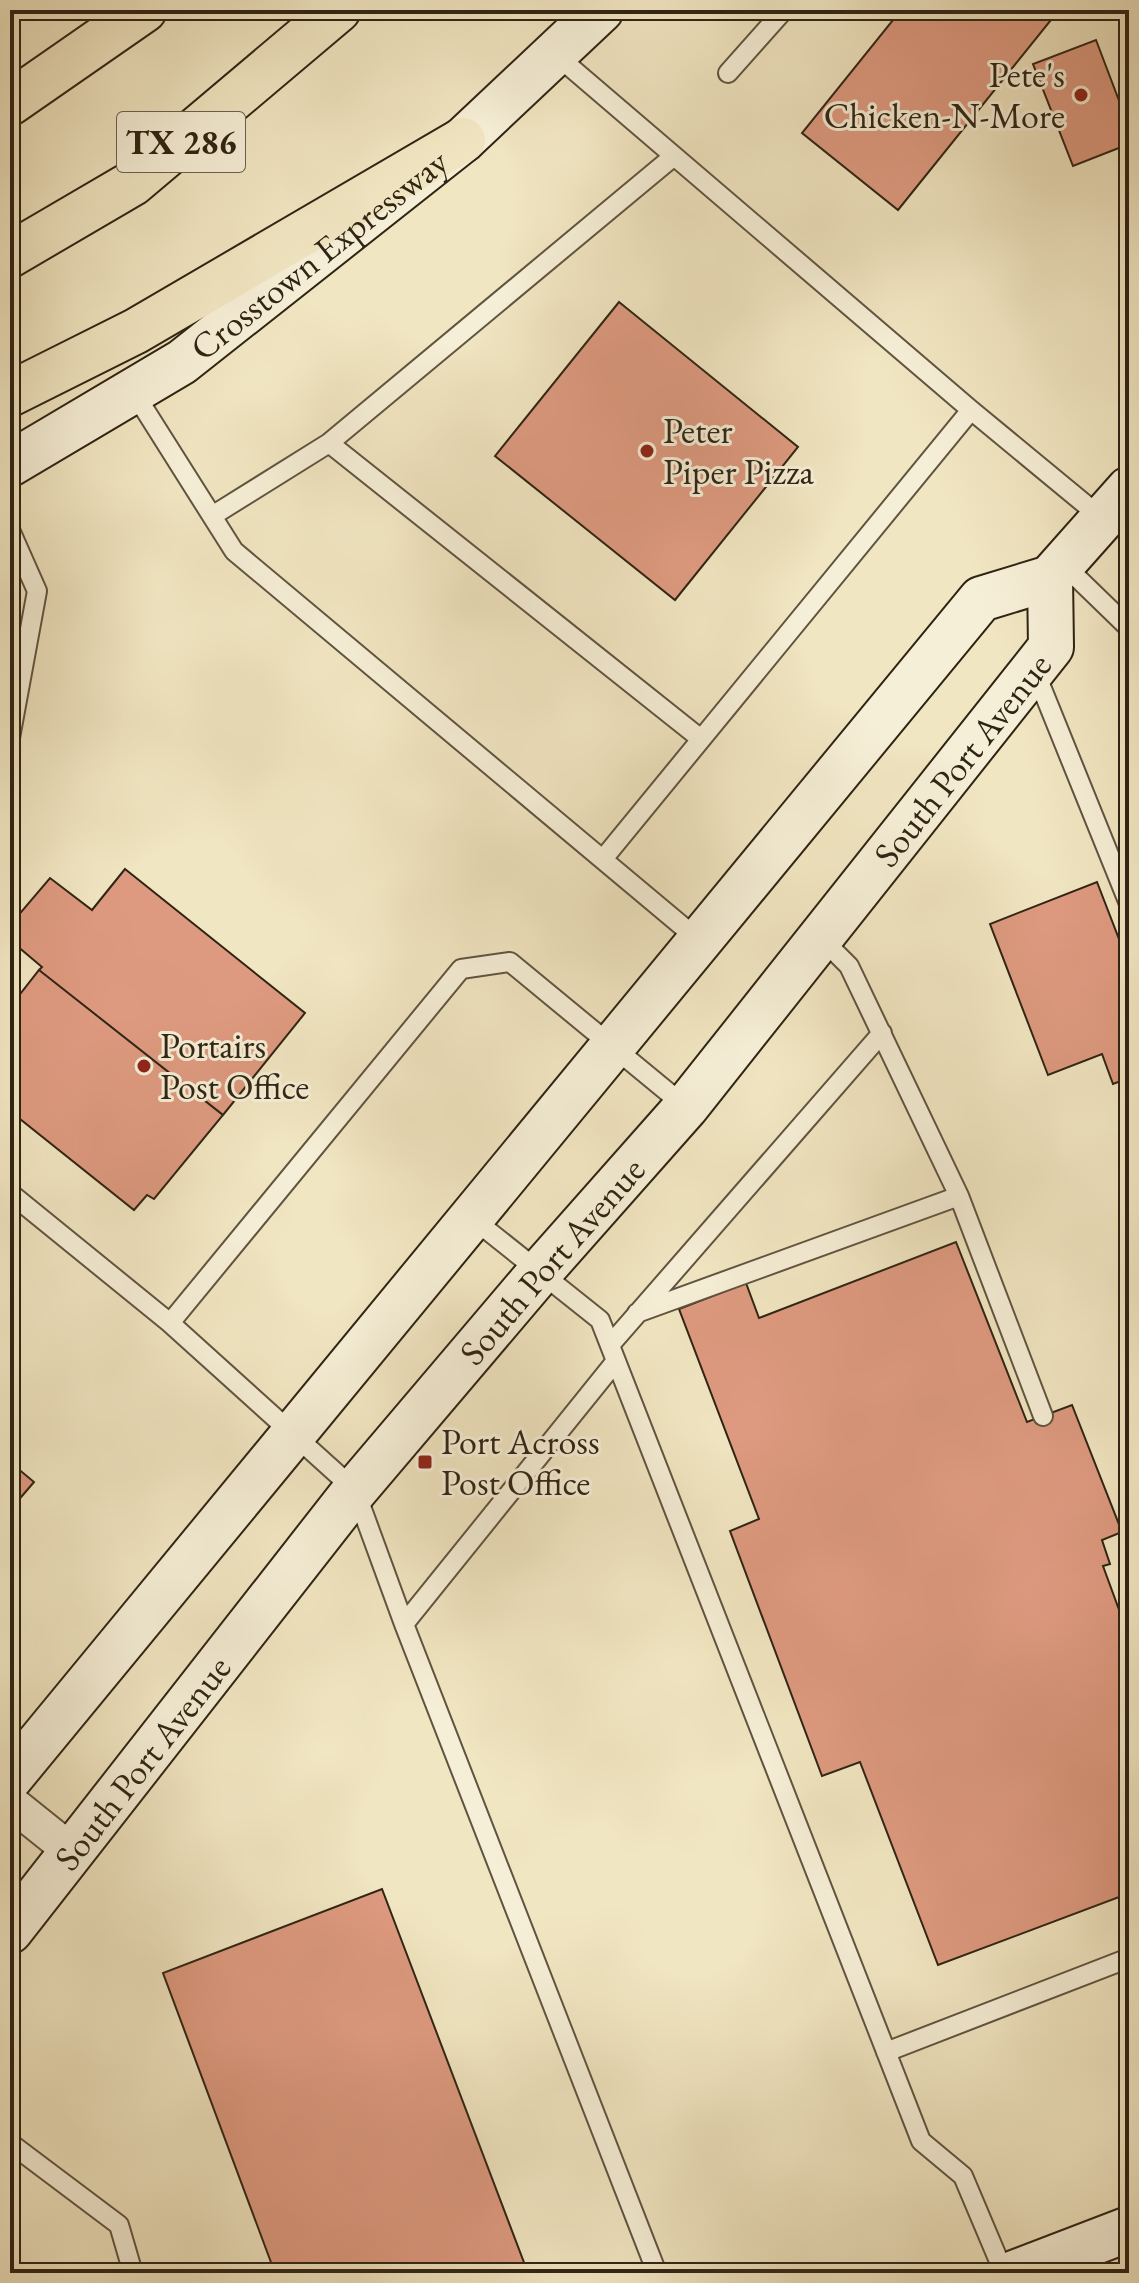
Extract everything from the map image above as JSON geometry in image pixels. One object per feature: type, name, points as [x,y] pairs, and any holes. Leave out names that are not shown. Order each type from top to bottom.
[{"type":"highway","points":[[10,103],[144,10]]},
{"type":"highway","name":"TX 286","points":[[10,255],[133,183],[338,10]]},
{"type":"highway","points":[[10,394],[136,331],[463,140]]},
{"type":"main road","name":"Crosstown Expressway","points":[[10,464],[182,362],[463,140],[601,10]]},
{"type":"main road","points":[[10,1778],[981,599],[1056,571],[1116,504]]},
{"type":"main road","name":"South Port Avenue","points":[[10,1931],[355,1490],[540,1272],[686,1107],[1051,647],[1056,571]]},
{"type":"main road","points":[[1014,2273],[1129,2229]]},
{"type":"street","points":[[10,1802],[71,1851]]},
{"type":"lane","points":[[728,73],[784,10]]},
{"type":"lane","points":[[555,54],[971,410],[1116,504]]},
{"type":"lane","points":[[212,516],[329,443],[674,156]]},
{"type":"lane","points":[[133,391],[234,551],[700,941]]},
{"type":"lane","points":[[603,859],[971,410]]},
{"type":"lane","points":[[329,443],[701,739]]},
{"type":"lane","points":[[10,530],[37,591],[10,738]]},
{"type":"lane","points":[[1056,571],[1129,628]]},
{"type":"lane","points":[[1034,668],[1129,904]]},
{"type":"lane","points":[[821,938],[849,966],[959,1196],[1043,1416]]},
{"type":"lane","points":[[170,1323],[461,969],[510,962],[686,1107]]},
{"type":"lane","points":[[404,1624],[613,1353],[637,1313],[882,1033]]},
{"type":"lane","points":[[10,1193],[170,1323],[355,1490],[404,1624],[657,2273]]},
{"type":"lane","points":[[637,1313],[959,1196]]},
{"type":"lane","points":[[472,1218],[600,1320],[921,2141],[963,2176],[1004,2273]]},
{"type":"lane","points":[[886,2052],[1129,1958]]},
{"type":"lane","points":[[10,2143],[119,2225],[133,2273]]},
{"type":"building","points":[[901,10],[1059,10],[898,210],[802,133]]},
{"type":"building","name":"Pete's Chicken-N-More","points":[[1096,40],[1129,127],[1129,144],[1073,166],[1033,64]]},
{"type":"building","name":"Peter Piper Pizza","points":[[619,302],[798,447],[675,600],[495,456]]},
{"type":"building","points":[[125,869],[305,1013],[223,1115],[39,970],[42,967],[10,940],[10,925],[50,878],[92,910]]},
{"type":"building","points":[[1097,882],[1129,965],[1129,1078],[1113,1084],[1102,1054],[1048,1075],[990,924]]},
{"type":"building","points":[[39,970],[223,1115],[154,1199],[147,1195],[134,1210],[10,1111],[10,1007]]},
{"type":"building","points":[[956,1242],[1027,1422],[1072,1405],[1122,1532],[1102,1540],[1110,1564],[1103,1566],[1129,1637],[1129,1653],[1120,1656],[1129,1679],[1129,1921],[1119,1897],[938,1965],[860,1762],[822,1776],[730,1531],[759,1519],[679,1309],[746,1283],[759,1318]]},
{"type":"building","points":[[10,1462],[34,1482],[10,1510]]},
{"type":"building","points":[[10,1536],[19,1558],[10,1568]]},
{"type":"building","points":[[382,1889],[528,2273],[275,2273],[163,1973]]},
{"type":"place","name":"Pete's Chicken-N-More","points":[[1081,95]]},
{"type":"place","name":"Peter Piper Pizza","points":[[647,451]]},
{"type":"place","name":"Portairs Post Office","points":[[144,1066]]},
{"type":"place","name":"Port Across Post Office","points":[[425,1462]]}]
